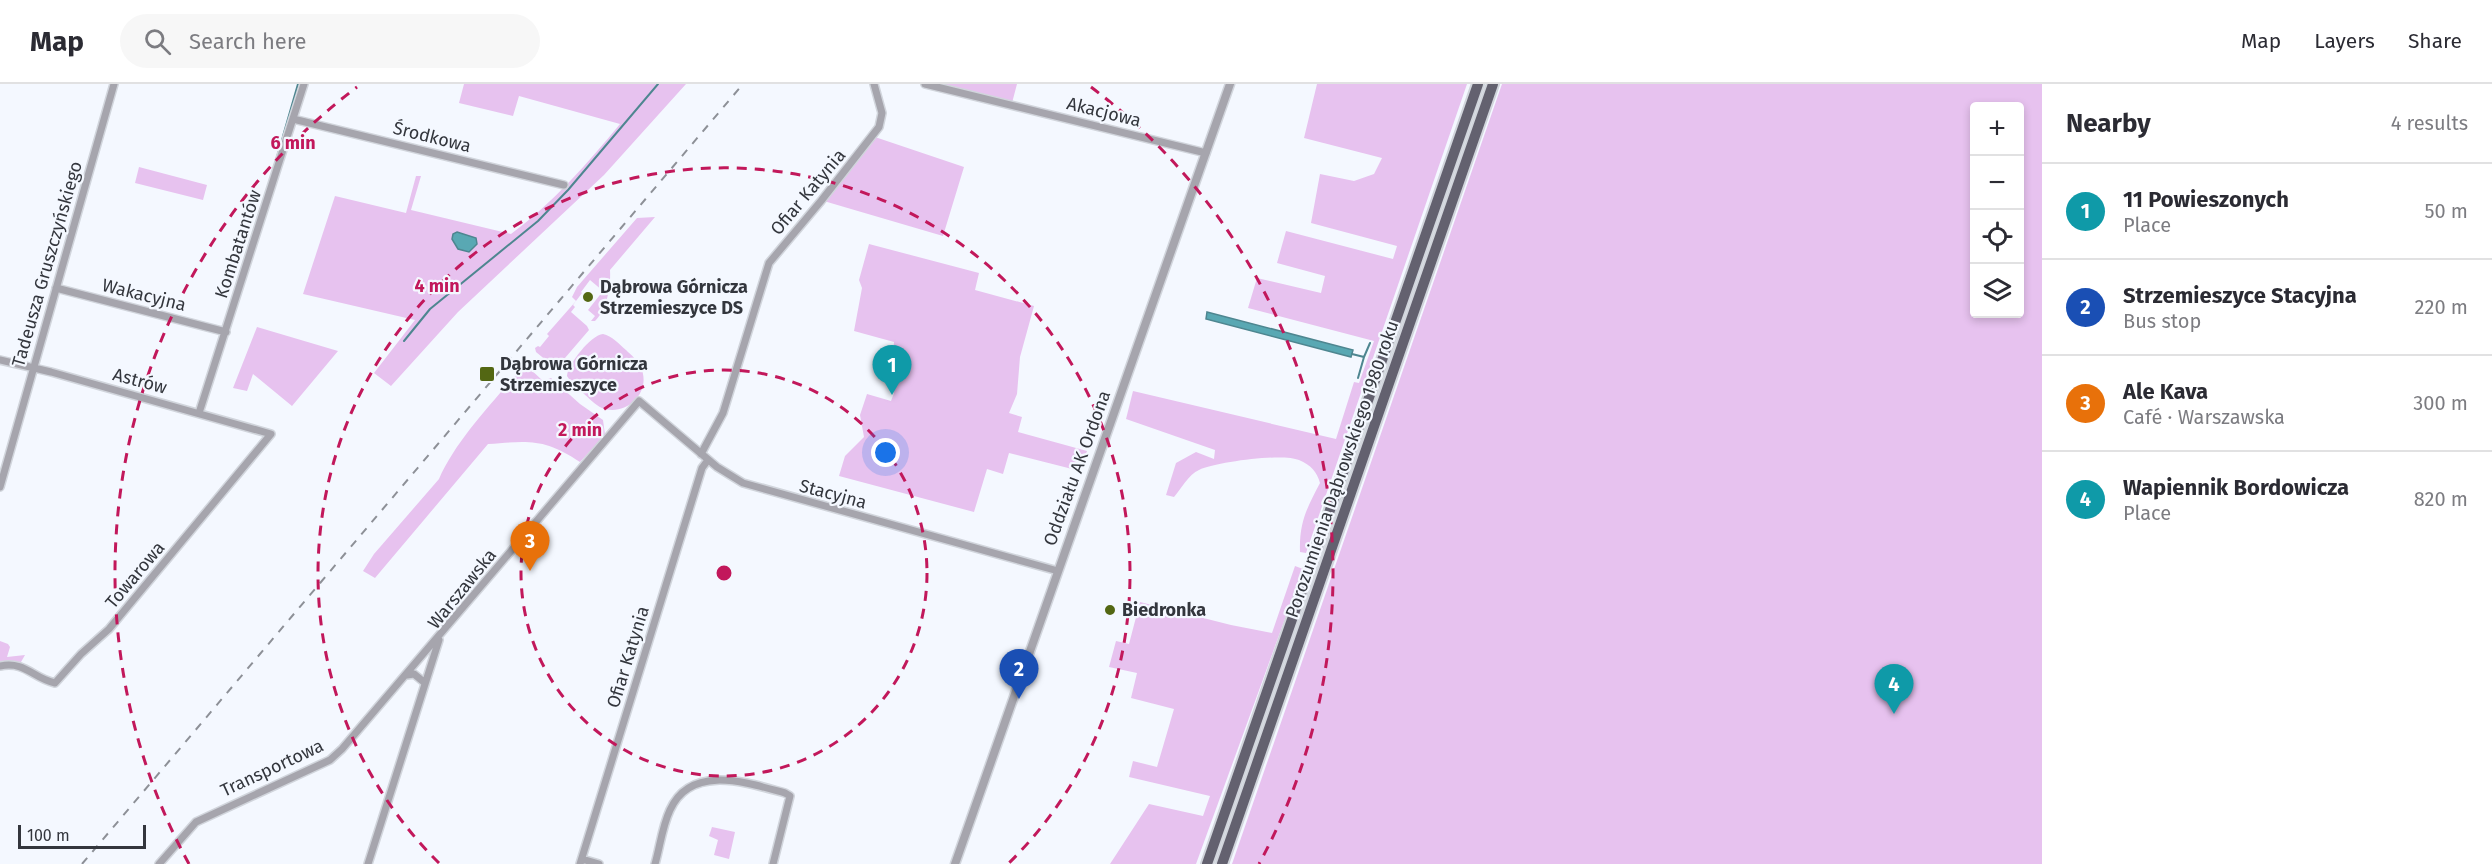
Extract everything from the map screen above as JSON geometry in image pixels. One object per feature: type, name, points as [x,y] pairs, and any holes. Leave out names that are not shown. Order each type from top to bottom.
[{"type":"main road","name":"Porozumienia Dąbrowskiego 1980 roku","points":[[1207,864],[1478,84]]},
{"type":"main road","name":"Porozumienia Dąbrowskiego 1980 roku","points":[[1222,864],[1493,84]]},
{"type":"street","name":"Tadeusza Gruszczyńskiego","points":[[0,487],[114,84]]},
{"type":"street","name":"Kombatantów","points":[[199,413],[304,84]]},
{"type":"street","name":"Ofiar Katynia","points":[[701,454],[723,413],[768,263],[874,135],[881,121],[882,113],[874,84]]},
{"type":"street","name":"Akacjowa","points":[[925,84],[1206,153]]},
{"type":"street","name":"Oddziału AK Ordona","points":[[955,864],[1230,84]]},
{"type":"street","name":"Środkowa","points":[[293,119],[564,185]]},
{"type":"street","name":"Wakacyjna","points":[[56,288],[226,332]]},
{"type":"street","name":"Astrów","points":[[0,360],[272,434]]},
{"type":"street","name":"Stacyjna","points":[[630,412],[639,401],[708,460],[733,478],[759,489],[1058,571]]},
{"type":"street","name":"Warszawska","points":[[368,864],[439,637],[630,412]]},
{"type":"street","name":"Towarowa","points":[[0,666],[18,665],[55,683],[81,654],[110,629],[272,434]]},
{"type":"street","name":"Ofiar Katynia","points":[[581,862],[702,468],[708,460]]},
{"type":"street","name":"Transportowa","points":[[159,864],[196,822],[330,760],[439,637]]},
{"type":"street","points":[[407,675],[414,674],[425,683]]},
{"type":"street","points":[[655,864],[669,811],[678,798],[685,791],[701,783],[730,779],[790,796],[772,864]]},
{"type":"street","points":[[581,862],[599,864]]},
{"type":"shaded area","points":[[464,84],[686,84],[604,175],[458,312],[391,386],[374,373],[415,320],[303,294],[335,196],[406,213],[416,176],[421,176],[411,210],[511,234],[569,183],[620,124],[519,96],[513,116],[459,103]]},
{"type":"shaded area","points":[[936,84],[1017,84],[1012,103]]},
{"type":"shaded area","points":[[1317,84],[1467,84],[1306,553],[1300,552],[1302,524],[1320,483],[1315,472],[1307,464],[1291,458],[1279,457],[1220,464],[1199,470],[1192,475],[1174,497],[1166,495],[1176,463],[1196,452],[1214,459],[1215,450],[1126,419],[1133,391],[1336,439],[1354,382],[1359,383],[1374,341],[1248,308],[1257,278],[1321,293],[1325,276],[1277,263],[1286,231],[1393,259],[1397,246],[1311,223],[1320,174],[1354,181],[1374,174],[1382,158],[1304,138]]},
{"type":"shaded area","points":[[1502,84],[2042,84],[2042,864],[1232,864]]},
{"type":"shaded area","points":[[869,135],[964,167],[943,236],[817,199]]},
{"type":"shaded area","points":[[139,167],[207,185],[203,200],[135,183]]},
{"type":"shaded area","points":[[655,217],[610,270],[610,283],[603,311],[595,321],[591,321],[595,316],[588,310],[603,291],[590,280],[576,301],[572,297],[577,287],[637,218]]},
{"type":"shaded area","points":[[869,244],[979,273],[975,290],[1034,306],[1020,357],[1017,394],[1009,413],[1022,417],[1018,432],[1087,451],[1080,471],[1009,453],[1003,474],[987,469],[974,512],[839,476],[845,456],[864,437],[860,415],[867,394],[891,401],[894,393],[892,373],[894,342],[854,331],[862,288],[859,280]]},
{"type":"shaded area","points":[[576,301],[571,312],[589,330],[559,365],[553,366],[536,352],[535,348],[540,347],[549,336],[547,334]]},
{"type":"shaded area","points":[[257,327],[338,351],[292,406],[253,374],[247,391],[233,388]]},
{"type":"shaded area","points":[[603,334],[615,340],[634,358],[640,365],[643,377],[640,394],[628,406],[620,409],[611,410],[599,407],[567,376],[571,365],[581,351],[592,339]]},
{"type":"shaded area","points":[[527,366],[543,381],[551,378],[580,404],[603,420],[605,435],[580,462],[556,449],[536,443],[488,444],[375,578],[363,571],[374,554],[439,479],[455,450],[476,422],[521,369]]},
{"type":"shaded area","points":[[1295,566],[1303,569],[1196,864],[1110,864],[1149,804],[1203,816],[1210,796],[1129,777],[1133,761],[1157,767],[1174,709],[1131,698],[1137,673],[1109,667],[1116,641],[1129,644],[1140,602],[1272,633]]},
{"type":"shaded area","points":[[0,641],[10,647],[7,657],[25,655],[21,662],[0,663]]},
{"type":"shaded area","points":[[712,827],[735,832],[729,859],[714,855],[718,840],[709,836]]},
{"type":"water","points":[[457,232],[476,238],[477,244],[469,252],[458,249],[452,239],[453,234]]},
{"type":"water","points":[[1207,312],[1353,350],[1351,357],[1206,319]]},
{"type":"waterway","points":[[273,171],[298,84]]},
{"type":"waterway","points":[[404,341],[430,309],[538,221],[568,190],[658,84]]},
{"type":"waterway","points":[[1352,354],[1364,357],[1370,343]]},
{"type":"waterway","points":[[1358,378],[1364,357]]},
{"type":"railway","points":[[82,864],[743,84]]},
{"type":"place","name":"Dąbrowa Górnicza Strzemieszyce DS","points":[[588,297]]},
{"type":"place","name":"Dąbrowa Górnicza Strzemieszyce","points":[[487,374]]},
{"type":"place","name":"11 Powieszonych","points":[[892,395]]},
{"type":"place","name":"Ale Kava","points":[[530,571]]},
{"type":"place","name":"Biedronka","points":[[1110,610]]},
{"type":"place","name":"Strzemieszyce Stacyjna","points":[[1019,699]]},
{"type":"place","name":"Wapiennik Bordowicza","points":[[1894,714]]}]
